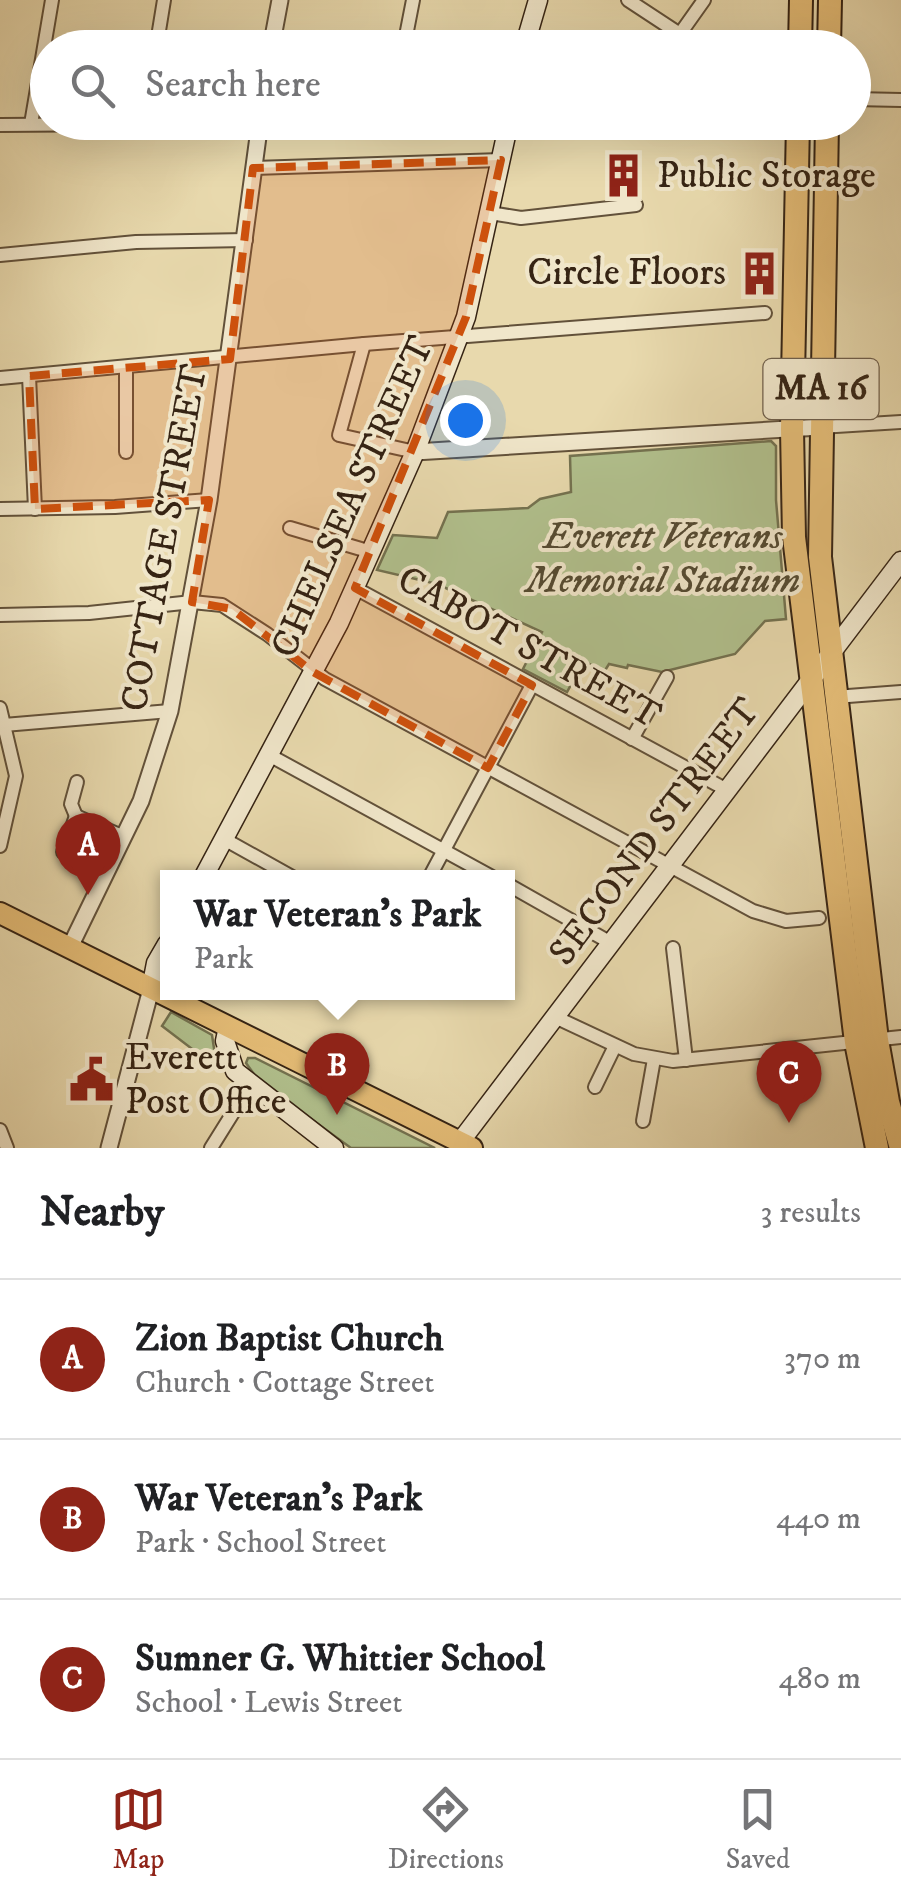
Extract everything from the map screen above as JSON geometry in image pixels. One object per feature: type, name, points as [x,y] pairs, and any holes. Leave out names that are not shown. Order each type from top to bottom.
[{"type":"highway","points":[[800,30],[801,0]]},
{"type":"highway","points":[[829,30],[830,0]]},
{"type":"highway","name":"MA 16","points":[[798,140],[794,537],[810,680],[866,1041],[883,1081],[901,1148]]},
{"type":"highway","name":"MA 16","points":[[823,140],[820,539],[877,1148]]},
{"type":"highway","points":[[883,1081],[901,1128]]},
{"type":"main road","points":[[526,30],[527,0]]},
{"type":"main road","points":[[529,30],[538,0]]},
{"type":"main road","name":"CHELSEA STREET","points":[[207,870],[355,588],[415,452],[458,338],[505,140]]},
{"type":"main road","name":"SECOND STREET","points":[[466,1145],[555,1017],[901,561]]},
{"type":"main road","points":[[0,913],[160,993]]},
{"type":"main road","points":[[152,989],[160,956]]},
{"type":"main road","points":[[174,1000],[466,1145]]},
{"type":"main road","points":[[228,1027],[225,1040],[235,1070],[334,1148]]},
{"type":"street","points":[[47,30],[52,0]]},
{"type":"street","points":[[159,30],[164,0]]},
{"type":"street","points":[[274,30],[280,0]]},
{"type":"street","points":[[407,30],[413,0]]},
{"type":"street","points":[[628,0],[674,30]]},
{"type":"street","points":[[683,30],[704,0]]},
{"type":"street","points":[[871,99],[901,100]]},
{"type":"street","points":[[0,124],[30,124]]},
{"type":"street","name":"COTTAGE STREET","points":[[70,947],[141,801],[170,710],[209,500],[258,140]]},
{"type":"street","points":[[254,168],[501,160]]},
{"type":"street","points":[[490,213],[526,218],[636,205]]},
{"type":"street","points":[[0,255],[136,242],[246,240]]},
{"type":"street","points":[[0,378],[765,312]]},
{"type":"street","points":[[364,344],[338,435],[415,452],[901,422]]},
{"type":"street","points":[[126,367],[126,452]]},
{"type":"street","points":[[29,376],[35,509]]},
{"type":"street","points":[[0,509],[209,500]]},
{"type":"street","points":[[290,528],[371,552]]},
{"type":"street","name":"CABOT STREET","points":[[355,588],[728,790]]},
{"type":"street","points":[[0,615],[89,612],[192,602],[232,609],[313,672],[761,915],[786,920],[819,918]]},
{"type":"street","points":[[632,739],[667,676]]},
{"type":"street","points":[[433,870],[532,685]]},
{"type":"street","points":[[835,698],[901,692]]},
{"type":"street","points":[[0,708],[16,776],[0,846]]},
{"type":"street","points":[[4,725],[170,710]]},
{"type":"street","points":[[269,756],[479,870]]},
{"type":"street","points":[[63,852],[76,816],[72,804],[77,782]]},
{"type":"street","points":[[76,816],[124,837]]},
{"type":"street","points":[[224,839],[280,870]]},
{"type":"street","points":[[515,889],[611,943]]},
{"type":"street","points":[[673,948],[686,1060]]},
{"type":"street","points":[[109,1148],[152,989]]},
{"type":"street","points":[[555,1017],[615,1046],[654,1059],[686,1060],[901,1037]]},
{"type":"street","points":[[596,1086],[615,1046]]},
{"type":"street","points":[[643,1120],[654,1059]]},
{"type":"street","points":[[211,1148],[250,1084]]},
{"type":"street","points":[[0,1130],[7,1148]]},
{"type":"highlighted area","points":[[501,160],[466,317],[355,588],[532,685],[488,768],[313,672],[232,609],[192,602],[209,500],[35,509],[29,376],[230,359],[253,168]]},
{"type":"green space","name":"Everett Veterans Memorial Stadium","points":[[771,441],[776,446],[776,500],[786,619],[765,621],[735,654],[662,672],[609,664],[604,672],[584,661],[567,692],[523,669],[542,632],[437,584],[377,570],[393,535],[437,538],[448,512],[528,508],[540,499],[571,492],[570,456]]},
{"type":"green space","points":[[171,1012],[212,1035],[217,1068],[162,1026]]},
{"type":"green space","points":[[248,1058],[255,1058],[435,1148],[351,1148],[259,1081],[246,1063]]},
{"type":"place","name":"Public Storage","points":[[624,176]]},
{"type":"place","name":"Circle Floors","points":[[759,273]]},
{"type":"place","name":"Zion Baptist Church","points":[[88,895]]},
{"type":"place","name":"Everett Post Office","points":[[92,1080]]},
{"type":"place","name":"War Veteran's Park","points":[[337,1115]]},
{"type":"place","name":"Sumner G. Whittier School","points":[[789,1123]]}]
